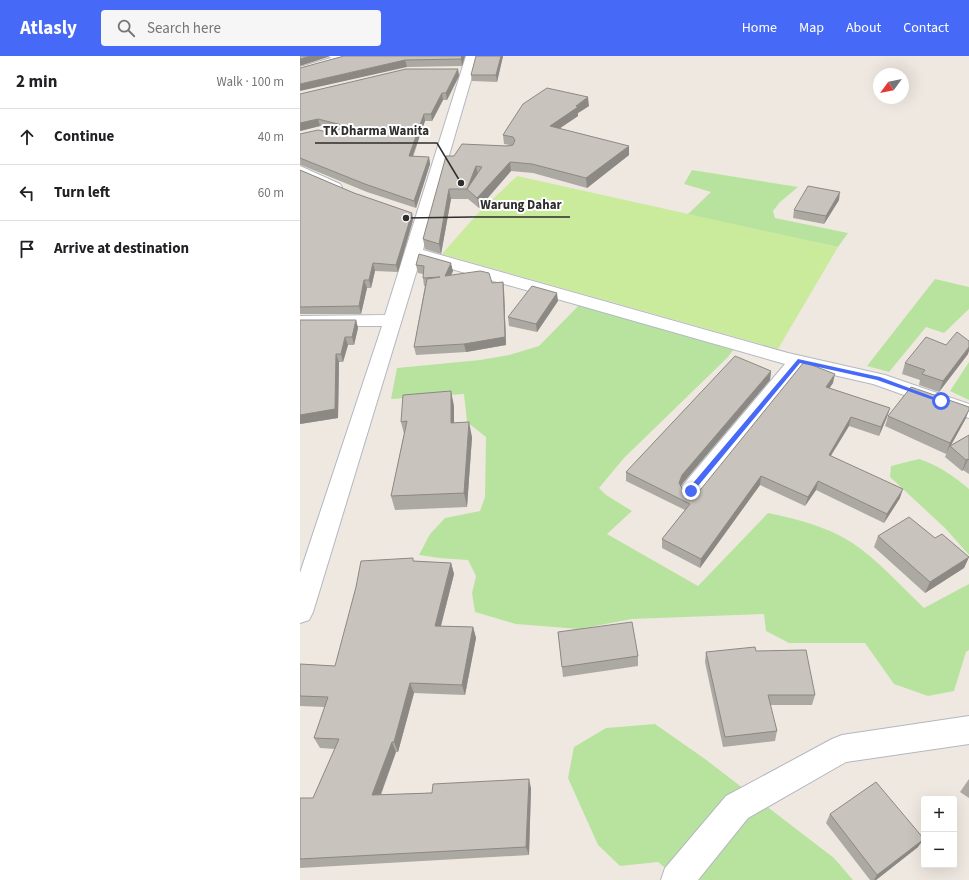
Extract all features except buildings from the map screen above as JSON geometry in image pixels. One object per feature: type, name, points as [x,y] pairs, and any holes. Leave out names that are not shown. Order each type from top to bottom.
[{"type":"street","points":[[300,71],[341,57]]},
{"type":"street","points":[[300,612],[414,253],[415,214],[453,147],[464,65]]},
{"type":"street","points":[[300,170],[330,185],[351,193]]},
{"type":"street","points":[[414,253],[798,361],[878,379],[969,411]]},
{"type":"street","points":[[300,320],[393,320]]},
{"type":"street","points":[[691,491],[798,361]]},
{"type":"street","points":[[677,880],[737,807],[842,749],[969,730]]},
{"type":"green space","points":[[692,170],[798,187],[780,202],[773,211],[775,218],[848,233],[838,247],[687,215],[711,192],[684,184]]},
{"type":"green space","points":[[517,176],[838,247],[778,349],[442,254],[479,212]]},
{"type":"green space","points":[[935,279],[969,287],[969,309],[944,333],[926,327],[889,372],[867,366]]},
{"type":"green space","points":[[588,296],[741,340],[728,357],[624,458],[599,488],[606,495],[632,511],[607,534],[698,586],[768,513],[821,527],[851,542],[880,565],[924,608],[969,584],[969,650],[966,652],[954,691],[928,696],[894,684],[865,643],[789,643],[766,631],[764,614],[632,619],[579,629],[516,624],[475,612],[472,593],[476,576],[468,560],[419,555],[430,534],[445,518],[480,511],[485,497],[486,437],[467,422],[464,394],[391,399],[397,368],[480,360],[509,355],[539,346]]},
{"type":"green space","points":[[969,362],[969,400],[950,391]]},
{"type":"green space","points":[[919,459],[946,471],[969,489],[969,555],[945,528],[890,477],[891,466]]},
{"type":"green space","points":[[655,724],[705,759],[834,858],[853,880],[680,880],[658,862],[620,866],[598,845],[568,778],[574,747],[606,728]]},
{"type":"place","name":"TK Dharma Wanita","points":[[461,183]]},
{"type":"place","name":"Warung Dahar","points":[[406,218]]},
{"type":"route","points":[[691,491],[798,361],[878,379],[941,401]]}]
